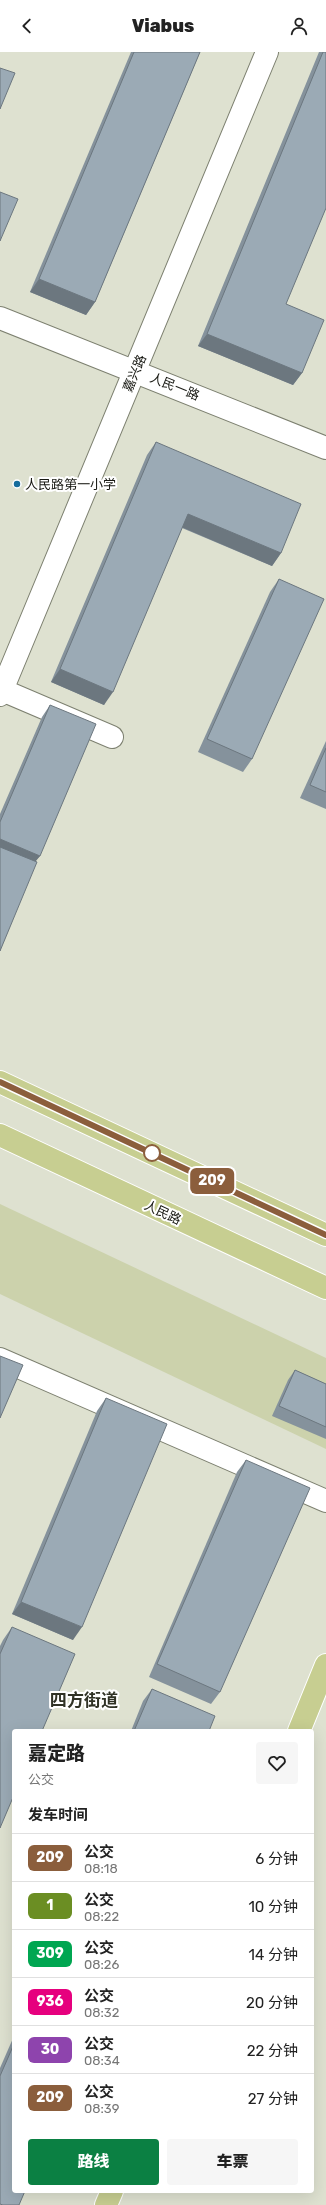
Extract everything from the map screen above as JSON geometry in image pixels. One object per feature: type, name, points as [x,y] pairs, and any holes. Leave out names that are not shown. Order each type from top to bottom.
[{"type":"main road","points":[[0,1082],[326,1235]]},
{"type":"main road","name":"人民路","points":[[0,1136],[326,1288]]},
{"type":"main road","points":[[300,1729],[324,1675]]},
{"type":"main road","points":[[106,2205],[111,2193]]},
{"type":"street","name":"嘉兴路","points":[[1,692],[267,52]]},
{"type":"street","name":"人民一路","points":[[0,318],[135,370],[326,448]]},
{"type":"street","points":[[1,692],[112,737]]},
{"type":"street","points":[[0,1359],[326,1501]]},
{"type":"green space","points":[[0,1204],[326,1358],[326,1449],[0,1294]]},
{"type":"building","points":[[134,52],[200,52],[95,302],[39,279]]},
{"type":"building","points":[[323,52],[326,52],[326,208],[286,304],[324,320],[302,373],[207,334]]},
{"type":"building","points":[[0,68],[15,73],[0,109]]},
{"type":"building","points":[[0,192],[18,199],[0,241]]},
{"type":"building","points":[[156,442],[301,504],[281,553],[188,514],[113,692],[60,669]]},
{"type":"building","points":[[279,579],[324,599],[252,759],[207,739]]},
{"type":"building","points":[[50,705],[96,724],[40,856],[0,839],[0,822]]},
{"type":"building","points":[[326,748],[326,792],[310,785]]},
{"type":"building","points":[[0,847],[37,862],[0,951]]},
{"type":"building","points":[[0,1356],[23,1365],[0,1418]]},
{"type":"building","points":[[295,1370],[326,1384],[326,1427],[279,1406]]},
{"type":"building","points":[[106,1398],[167,1424],[82,1627],[21,1602]]},
{"type":"building","points":[[246,1460],[310,1488],[220,1692],[157,1664]]},
{"type":"building","points":[[12,1627],[75,1654],[43,1729],[12,1729],[12,1800],[0,1828],[0,1654]]},
{"type":"building","points":[[152,1689],[215,1716],[210,1729],[135,1729]]},
{"type":"building","points":[[12,2049],[12,2193],[24,2193],[19,2205],[0,2204],[0,2076]]},
{"type":"bus line","name":"209","points":[[0,1082],[326,1235]]},
{"type":"place","name":"人民路第一小学","points":[[17,484]]},
{"type":"district","name":"四方街道","points":[[84,1700]]}]
